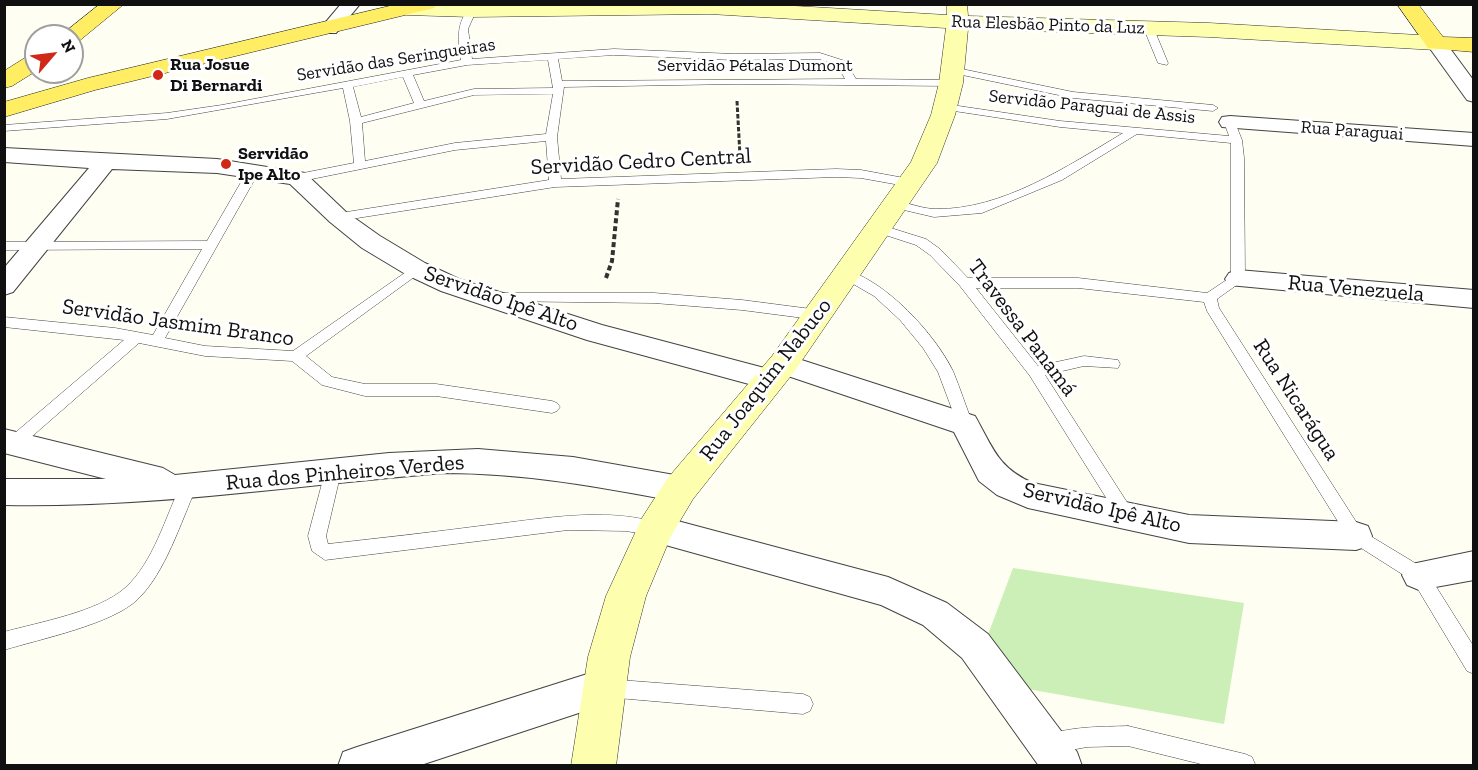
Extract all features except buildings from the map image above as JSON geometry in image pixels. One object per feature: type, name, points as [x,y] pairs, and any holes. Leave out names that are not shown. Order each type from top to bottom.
[{"type":"main road","points":[[84,26],[114,4]]},
{"type":"main road","points":[[1407,4],[1436,43]]},
{"type":"main road","points":[[4,110],[88,85],[417,7]]},
{"type":"main road","name":"Rua Elesbão Pinto da Luz","points":[[1436,43],[1473,45]]},
{"type":"main road","points":[[4,72],[24,65]]},
{"type":"main road","points":[[10,89],[24,79]]},
{"type":"main road","points":[[10,89],[88,85]]},
{"type":"street","points":[[329,29],[351,4]]},
{"type":"street","name":"Rua Elesbão Pinto da Luz","points":[[417,7],[471,11],[711,8],[958,13],[1149,28],[1436,43]]},
{"type":"street","name":"Rua Joaquim Nabuco","points":[[593,765],[609,657],[627,596],[655,529],[680,489],[777,372],[819,315],[895,205],[934,141],[949,87],[958,13]]},
{"type":"street","points":[[1436,43],[1473,96]]},
{"type":"street","name":"Rua Paraguai","points":[[1233,131],[1473,141]]},
{"type":"street","points":[[4,155],[217,166],[297,178]]},
{"type":"street","points":[[4,286],[106,162]]},
{"type":"street","name":"Servidão Ipê Alto","points":[[297,178],[338,216],[371,242],[416,269],[486,298],[548,315],[597,333],[777,372],[965,424],[990,472],[1008,486],[1028,495],[1189,529],[1356,536]]},
{"type":"street","name":"Rua Venezuela","points":[[1238,279],[1473,299]]},
{"type":"street","name":"Rua dos Pinheiros Verdes","points":[[10,442],[188,488]]},
{"type":"street","name":"Rua dos Pinheiros Verdes","points":[[4,492],[43,494],[188,488],[400,464],[478,461],[573,469],[680,489]]},
{"type":"street","points":[[655,529],[888,592],[935,614],[975,646],[1056,755]]},
{"type":"street","points":[[1419,574],[1473,565]]},
{"type":"street","points":[[357,765],[603,687]]},
{"type":"lane","points":[[467,62],[462,29],[464,20],[471,11]]},
{"type":"lane","points":[[1149,28],[1163,63]]},
{"type":"lane","name":"Servidão das Seringueiras","points":[[4,128],[167,116],[222,108],[467,62],[552,55],[614,52],[734,57],[820,56],[841,63],[853,84]]},
{"type":"lane","points":[[552,55],[558,88],[551,136],[555,183]]},
{"type":"lane","points":[[406,72],[420,105]]},
{"type":"lane","name":"Servidão Pétalas Dumont","points":[[356,121],[485,91],[736,81],[949,87]]},
{"type":"lane","points":[[347,83],[356,121],[360,166]]},
{"type":"lane","points":[[949,87],[1073,95],[1213,108]]},
{"type":"lane","name":"Servidão Paraguai de Assis","points":[[949,87],[1060,124],[1135,131],[1233,131]]},
{"type":"lane","points":[[895,205],[934,213],[953,214],[978,210],[1058,177],[1135,131]]},
{"type":"lane","points":[[965,283],[1087,284],[1210,298],[1218,290],[1238,279],[1238,158],[1233,131]]},
{"type":"lane","points":[[297,178],[462,144],[551,136]]},
{"type":"lane","points":[[156,342],[254,170]]},
{"type":"lane","name":"Servidão Cedro Central","points":[[338,216],[555,183],[836,173],[861,174],[895,205]]},
{"type":"lane","name":"Travessa Panamá","points":[[895,205],[921,242],[935,252],[965,283],[1035,372],[1126,515]]},
{"type":"lane","points":[[4,246],[211,244]]},
{"type":"lane","points":[[296,356],[416,269]]},
{"type":"lane","points":[[846,274],[879,293],[905,317],[928,344],[945,371],[965,424]]},
{"type":"lane","points":[[486,298],[654,298],[702,301],[819,315]]},
{"type":"lane","name":"Rua Nicarágua","points":[[1210,298],[1212,308],[1224,329],[1356,536],[1419,574],[1473,665]]},
{"type":"lane","name":"Servidão Jasmim Branco","points":[[4,322],[116,333],[206,351],[296,356],[327,381],[365,390],[436,390],[552,407]]},
{"type":"lane","points":[[10,442],[135,338]]},
{"type":"lane","points":[[1035,372],[1084,361],[1113,364]]},
{"type":"lane","points":[[333,472],[318,536],[318,546],[326,552],[568,522],[626,524],[655,529]]},
{"type":"lane","points":[[4,641],[114,605],[132,594],[146,575],[188,488]]},
{"type":"lane","points":[[603,687],[803,704]]},
{"type":"lane","points":[[1056,755],[1087,737],[1128,736],[1245,764]]},
{"type":"path","points":[[736,81],[742,178]]},
{"type":"path","points":[[599,298],[612,261],[620,181]]},
{"type":"green space","points":[[1013,568],[1244,603],[1224,724],[1022,688],[986,640]]},
{"type":"place","name":"Rua Josue Di Bernardi","points":[[158,75]]},
{"type":"place","name":"Servidão Ipe Alto","points":[[226,164]]}]
